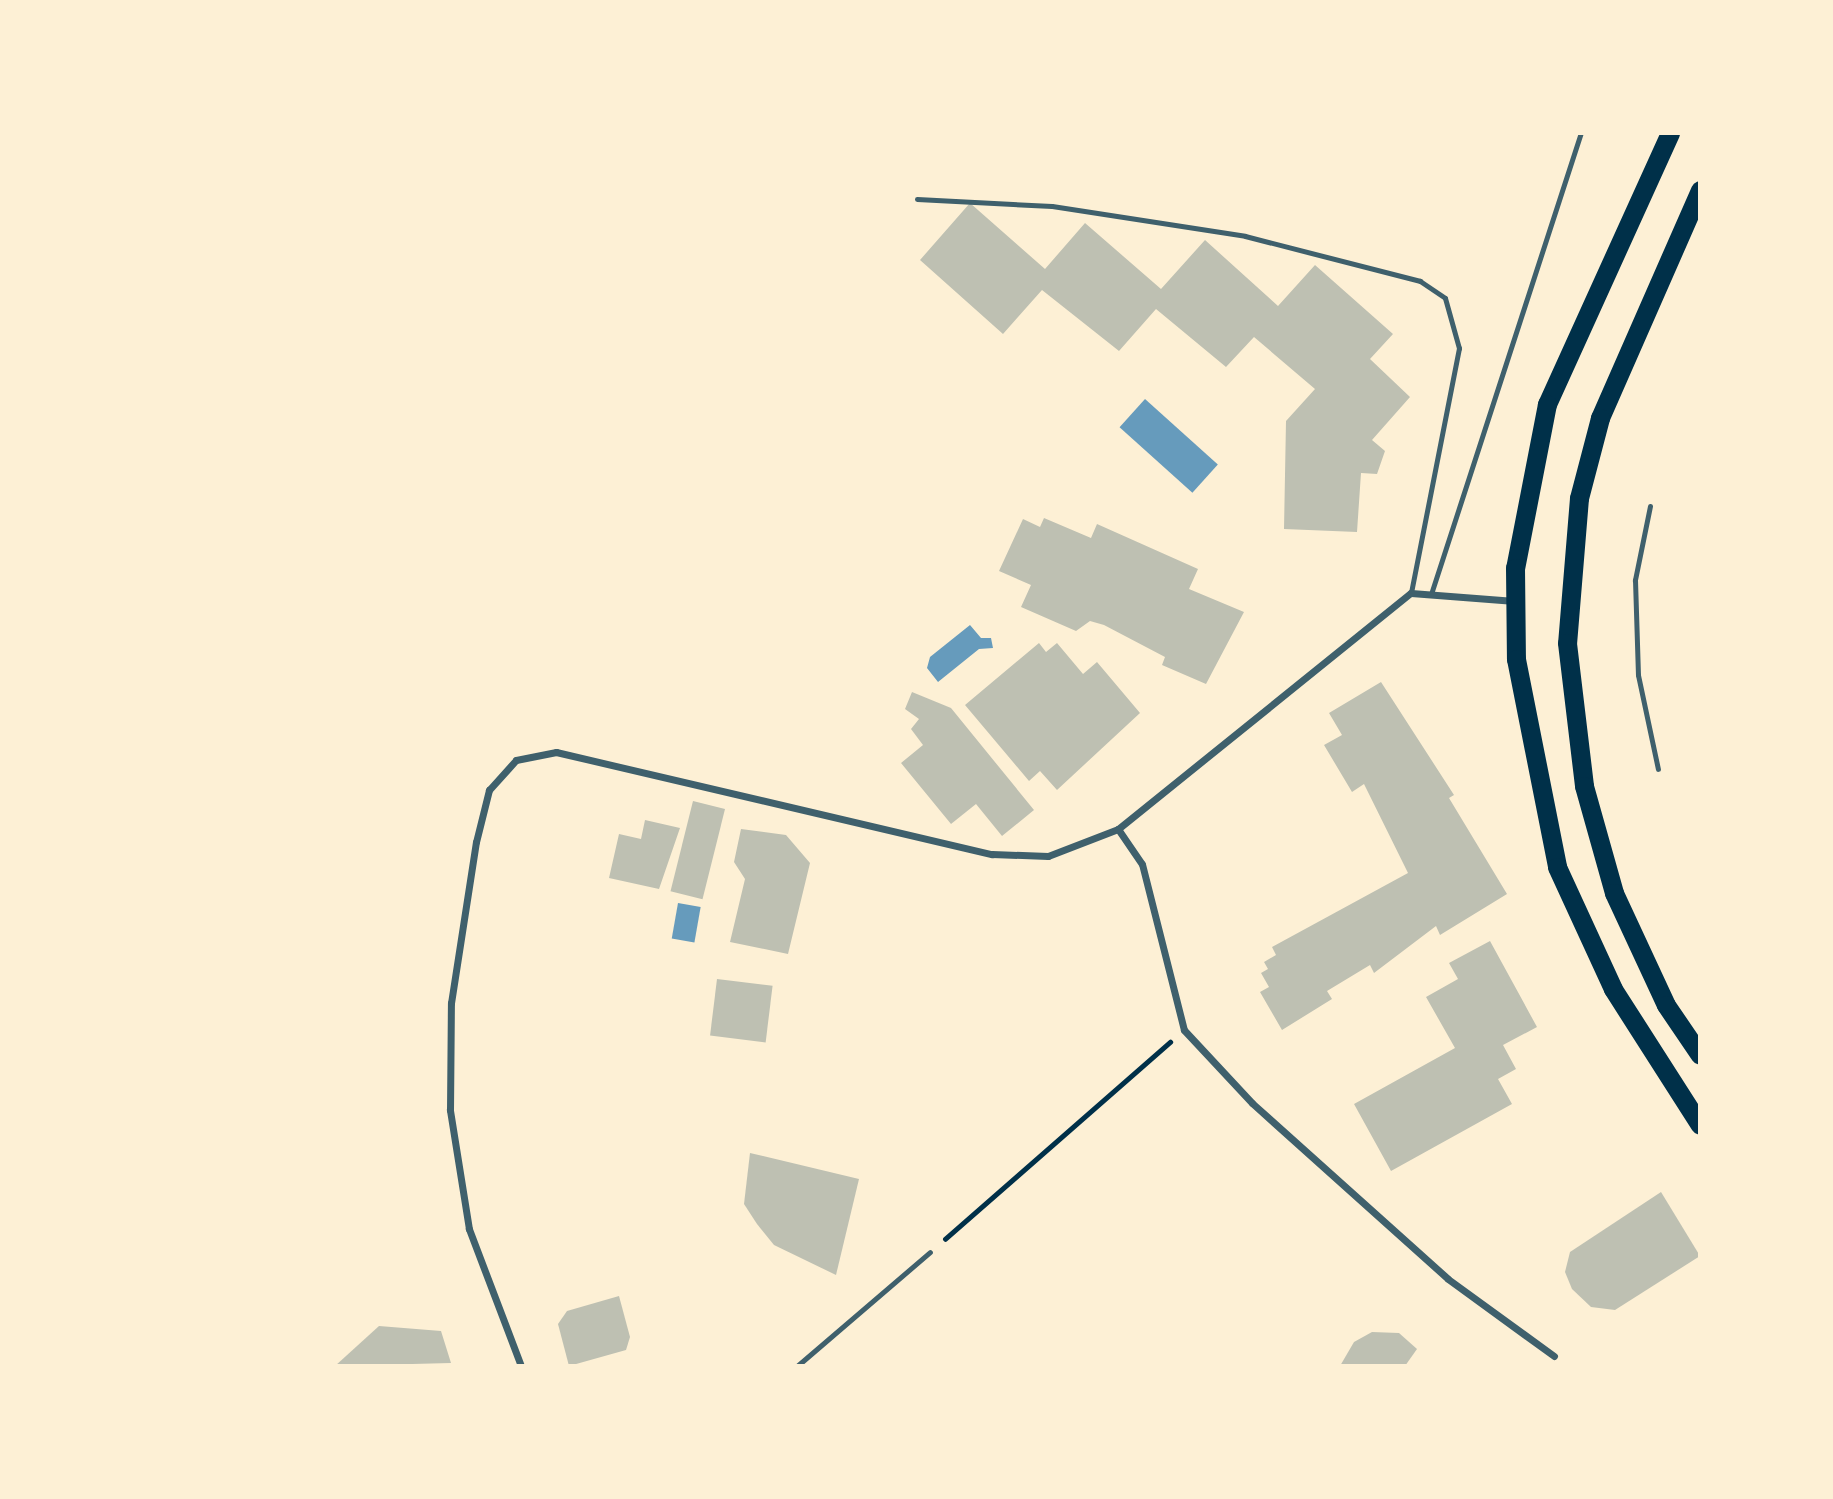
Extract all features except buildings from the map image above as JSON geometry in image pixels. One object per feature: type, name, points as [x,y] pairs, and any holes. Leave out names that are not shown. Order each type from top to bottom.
[{"type":"highway","points":[[1670,133],[1547,404],[1515,568],[1515,601],[1524,712],[1557,867],[1613,989],[1700,1125]]},
{"type":"highway","points":[[1700,190],[1601,418],[1579,498],[1567,643],[1584,786],[1614,893],[1666,1005],[1700,1055]]},
{"type":"street","points":[[521,1366],[469,1229],[450,1110],[451,1003],[476,842],[489,790],[516,761],[556,752],[992,854],[1048,856],[1118,829],[1411,593],[1515,601]]},
{"type":"street","points":[[1118,829],[1142,864],[1184,1030],[1252,1103],[1448,1279],[1554,1356]]},
{"type":"lane","points":[[1431,594],[1581,133]]},
{"type":"lane","points":[[917,199],[1052,206],[1245,236],[1420,281],[1445,298],[1456,319],[1459,348],[1411,593]]},
{"type":"lane","points":[[1650,506],[1635,580],[1638,675],[1658,769]]},
{"type":"lane","points":[[797,1366],[930,1252]]},
{"type":"path","points":[[930,1252],[1184,1030]]},
{"type":"water","points":[[1145,399],[1218,465],[1192,493],[1120,427]]},
{"type":"water","points":[[970,625],[981,638],[991,638],[993,648],[979,649],[938,682],[927,668],[930,657]]},
{"type":"water","points":[[678,903],[701,907],[694,942],[672,938]]}]
